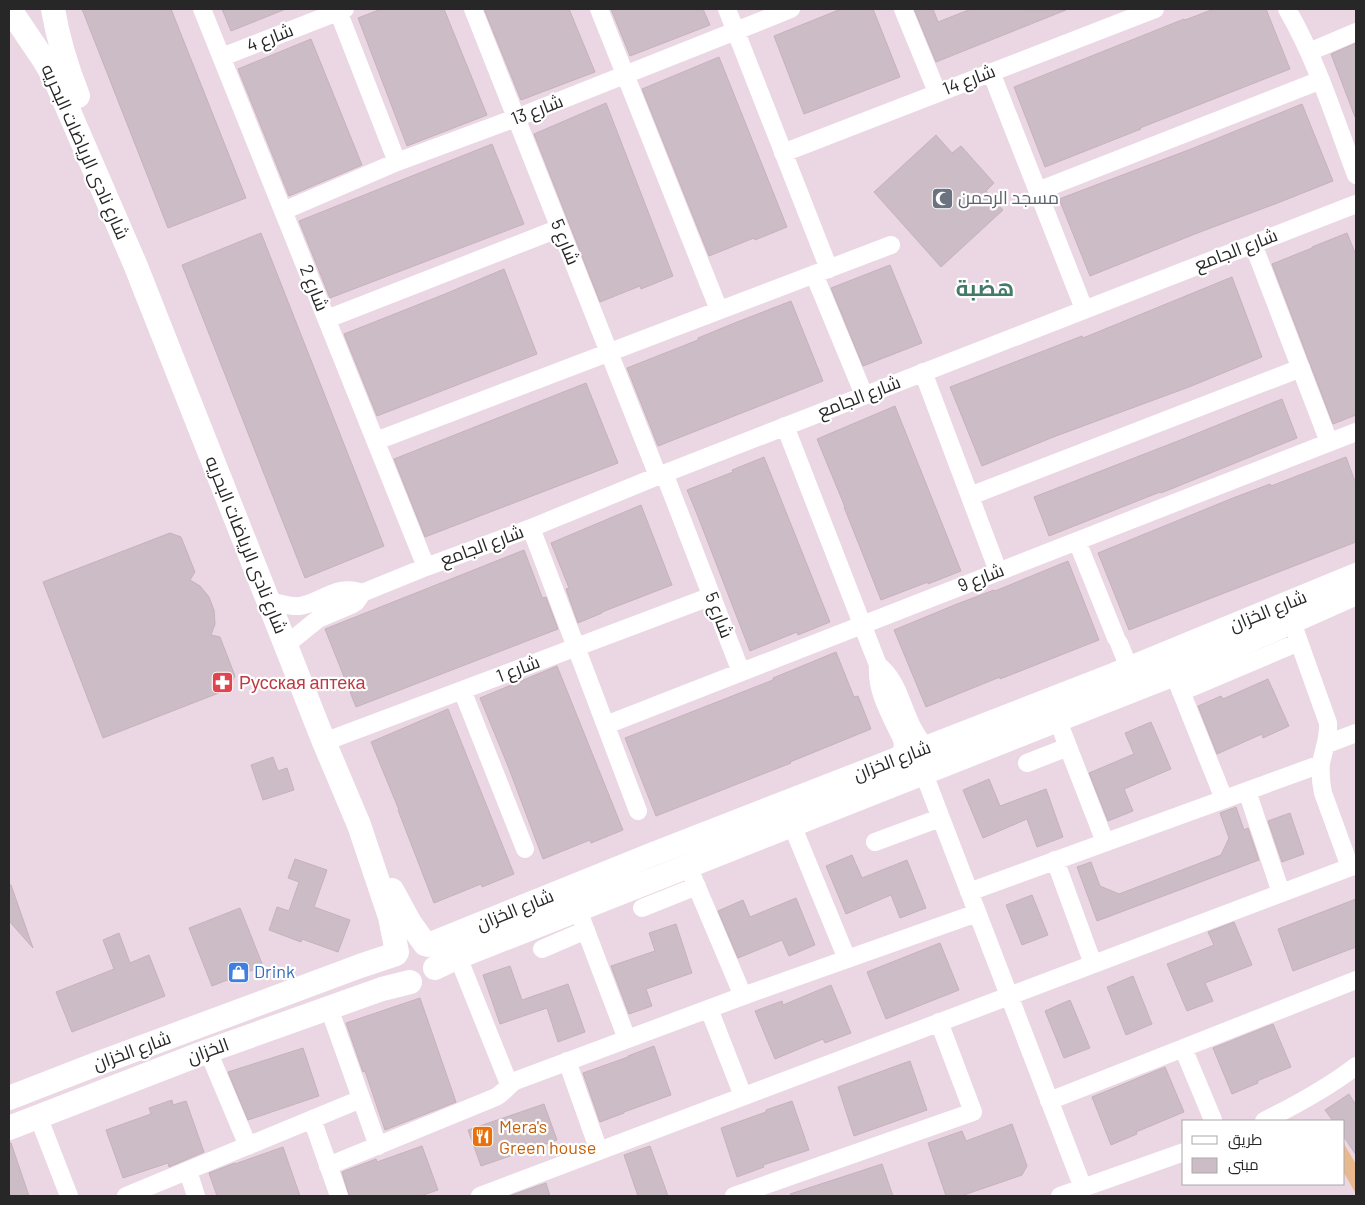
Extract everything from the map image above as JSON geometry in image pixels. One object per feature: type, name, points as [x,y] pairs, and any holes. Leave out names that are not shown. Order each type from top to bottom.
[{"type":"main road","points":[[12,15],[23,20],[31,20],[40,18],[52,9]]},
{"type":"main road","name":"شارع نادى الرياضات البحريه","points":[[52,9],[70,75],[95,138],[135,264]]},
{"type":"main road","name":"شارع نادى الرياضات البحريه","points":[[12,15],[55,79],[135,264],[359,826],[390,917],[396,953]]},
{"type":"main road","name":"شارع الخزان","points":[[426,944],[1129,668],[1292,622],[1356,575]]},
{"type":"main road","name":"شارع الخزان","points":[[435,968],[458,957],[582,920],[692,876],[792,825],[1058,721],[1178,683],[1292,622],[1356,593]]},
{"type":"main road","name":"شارع نادى الرياضات البحريه","points":[[359,826],[404,912],[426,944]]},
{"type":"main road","points":[[412,941],[426,944],[435,956],[435,968],[432,974],[428,978],[416,983],[403,979],[395,967],[394,959],[396,953],[406,943],[412,941]]},
{"type":"main road","name":"شارع الخزان","points":[[9,1098],[94,1064],[396,953]]},
{"type":"main road","name":"الخزان","points":[[9,1128],[208,1051],[382,989],[410,982]]},
{"type":"street","name":"شارع 2","points":[[202,9],[282,212],[426,566]]},
{"type":"street","name":"شارع 5","points":[[473,9],[609,352],[712,596],[741,672]]},
{"type":"street","points":[[599,9],[720,310]]},
{"type":"street","points":[[727,9],[784,152],[864,395]]},
{"type":"street","name":"شارع 13","points":[[282,212],[397,162],[516,118],[791,9]]},
{"type":"street","points":[[903,9],[937,92]]},
{"type":"street","name":"شارع 14","points":[[784,152],[1155,9]]},
{"type":"street","points":[[1287,9],[1321,80],[1356,175]]},
{"type":"street","name":"شارع 4","points":[[222,57],[342,10]]},
{"type":"street","points":[[342,10],[397,162]]},
{"type":"street","points":[[1309,52],[1356,32]]},
{"type":"street","points":[[991,72],[1084,309]]},
{"type":"street","points":[[1038,191],[1321,80]]},
{"type":"street","name":"شارع الجامع","points":[[269,602],[298,606],[341,590],[349,589],[362,592],[1356,204]]},
{"type":"street","points":[[327,319],[560,228]]},
{"type":"street","points":[[1252,244],[1329,442]]},
{"type":"street","points":[[376,441],[891,245]]},
{"type":"street","points":[[970,496],[1300,368]]},
{"type":"street","points":[[923,372],[998,571]]},
{"type":"street","points":[[785,426],[878,665],[881,694],[903,744],[903,749],[898,758]]},
{"type":"street","name":"شارع 9","points":[[606,725],[1356,432]]},
{"type":"street","points":[[530,528],[638,811]]},
{"type":"street","points":[[1077,541],[1129,668]]},
{"type":"street","name":"شارع الجامع","points":[[286,645],[318,618],[356,602],[362,592]]},
{"type":"street","name":"شارع 1","points":[[324,742],[712,596]]},
{"type":"street","points":[[480,1196],[508,1191],[599,1151],[1353,866],[1323,792],[1321,764],[1327,744],[1328,729],[1326,716],[1292,622]]},
{"type":"street","points":[[878,665],[889,675],[894,683],[909,722],[915,734],[926,748]]},
{"type":"street","points":[[1178,683],[1224,799]]},
{"type":"street","points":[[462,690],[525,849]]},
{"type":"street","points":[[1058,721],[1104,842]]},
{"type":"street","points":[[1327,744],[1356,733]]},
{"type":"street","points":[[1027,763],[1068,747]]},
{"type":"street","points":[[969,892],[1321,764]]},
{"type":"street","points":[[924,774],[1083,1188]]},
{"type":"street","points":[[1247,791],[1282,893]]},
{"type":"street","points":[[875,842],[940,818]]},
{"type":"street","points":[[792,825],[847,959]]},
{"type":"street","points":[[1056,860],[1093,964]]},
{"type":"street","points":[[642,908],[692,876],[743,996]]},
{"type":"street","points":[[328,1166],[496,1098],[514,1081],[743,996],[977,913]]},
{"type":"street","points":[[542,949],[582,920],[627,1039]]},
{"type":"street","points":[[458,957],[509,1084]]},
{"type":"street","points":[[1049,1100],[1356,980]]},
{"type":"street","points":[[329,1008],[378,1146]]},
{"type":"street","points":[[710,1008],[743,1096]]},
{"type":"street","points":[[734,1196],[973,1112],[939,1022]]},
{"type":"street","points":[[1184,1048],[1213,1120]]},
{"type":"street","points":[[208,1051],[248,1146]]},
{"type":"street","points":[[567,1062],[599,1151]]},
{"type":"street","points":[[1266,1120],[1304,1100],[1345,1075],[1356,1066]]},
{"type":"street","points":[[126,1196],[361,1099]]},
{"type":"street","points":[[38,1116],[69,1196]]},
{"type":"street","points":[[312,1119],[339,1196]]},
{"type":"street","points":[[1060,1196],[1182,1153]]},
{"type":"street","points":[[188,1171],[196,1196]]},
{"type":"shaded area","points":[[1345,1146],[1356,1164],[1356,1194],[1345,1175]]},
{"type":"building","points":[[82,9],[171,9],[246,198],[168,228]]},
{"type":"building","points":[[222,9],[286,9],[231,31]]},
{"type":"building","points":[[381,9],[444,9],[487,115],[407,146],[358,18]]},
{"type":"building","points":[[484,9],[569,9],[595,72],[521,100]]},
{"type":"building","points":[[611,9],[703,9],[710,25],[630,56]]},
{"type":"building","points":[[841,9],[873,9],[900,77],[804,114],[774,36]]},
{"type":"building","points":[[914,9],[933,9],[938,22],[971,9],[1066,10],[936,62]]},
{"type":"building","points":[[1214,9],[1266,9],[1290,69],[1045,167],[1014,87],[1184,19]]},
{"type":"building","points":[[311,39],[362,165],[289,196],[238,69]]},
{"type":"building","points":[[1356,43],[1356,117],[1355,117],[1331,54]]},
{"type":"building","points":[[719,57],[787,227],[709,256],[642,89]]},
{"type":"building","points":[[606,103],[673,276],[641,289],[640,286],[600,302],[534,134]]},
{"type":"building","points":[[1302,104],[1333,181],[1090,276],[1059,199]]},
{"type":"building","points":[[936,135],[952,153],[961,146],[994,183],[986,191],[1003,210],[941,267],[874,192]]},
{"type":"building","points":[[492,144],[524,224],[330,298],[299,221]]},
{"type":"building","points":[[261,233],[384,546],[305,578],[182,265]]},
{"type":"building","points":[[1347,233],[1356,255],[1356,415],[1333,424],[1272,264]]},
{"type":"building","points":[[890,265],[922,343],[863,366],[831,288]]},
{"type":"building","points":[[504,269],[537,354],[377,416],[344,334]]},
{"type":"building","points":[[1232,277],[1262,357],[982,466],[950,387],[1082,336],[1083,338]]},
{"type":"building","points":[[791,301],[823,381],[658,446],[627,368]]},
{"type":"building","points":[[586,383],[618,463],[425,537],[394,459]]},
{"type":"building","points":[[1282,399],[1297,438],[1049,536],[1034,497]]},
{"type":"building","points":[[895,406],[961,571],[881,600],[817,439]]},
{"type":"building","points":[[764,457],[830,622],[798,635],[797,632],[750,651],[687,490],[733,472],[732,470]]},
{"type":"building","points":[[1346,457],[1356,484],[1356,542],[1129,630],[1098,553],[1233,498],[1270,484],[1271,486]]},
{"type":"building","points":[[641,505],[672,585],[578,623],[566,589],[569,588],[551,543]]},
{"type":"building","points":[[170,533],[181,537],[195,572],[190,580],[200,586],[209,597],[214,610],[215,624],[211,635],[220,637],[235,676],[229,689],[103,738],[43,582]]},
{"type":"building","points":[[524,550],[542,597],[546,597],[558,629],[356,707],[325,629]]},
{"type":"building","points":[[1068,561],[1099,640],[926,707],[894,630]]},
{"type":"building","points":[[836,652],[854,697],[858,696],[871,729],[791,763],[656,816],[625,738],[773,680],[773,678]]},
{"type":"building","points":[[557,666],[623,830],[591,843],[590,840],[543,859],[480,698]]},
{"type":"building","points":[[1268,679],[1289,726],[1263,738],[1262,734],[1217,754],[1198,706],[1221,696],[1223,699]]},
{"type":"building","points":[[448,709],[514,874],[482,887],[481,884],[434,903],[371,742]]},
{"type":"building","points":[[1151,722],[1171,769],[1124,789],[1133,811],[1108,821],[1089,773],[1134,754],[1125,733]]},
{"type":"building","points":[[273,757],[278,771],[287,768],[294,790],[263,800],[251,765]]},
{"type":"building","points":[[989,779],[1000,806],[1046,789],[1063,837],[1037,847],[1027,819],[983,838],[963,790]]},
{"type":"building","points":[[1236,807],[1244,830],[1248,828],[1259,860],[1097,921],[1077,867],[1091,862],[1100,886],[1119,894],[1221,855],[1229,838],[1220,813]]},
{"type":"building","points":[[1290,813],[1304,854],[1282,862],[1268,821]]},
{"type":"building","points":[[852,855],[862,878],[907,860],[926,908],[900,918],[891,895],[846,914],[826,866]]},
{"type":"building","points":[[295,859],[327,870],[314,907],[350,920],[338,952],[302,939],[301,942],[269,930],[277,907],[289,911],[299,882],[288,878]]},
{"type":"building","points":[[9,885],[11,885],[33,948],[9,921]]},
{"type":"building","points":[[1032,895],[1048,935],[1022,945],[1006,905]]},
{"type":"building","points":[[796,898],[815,945],[789,956],[782,940],[738,958],[718,911],[743,900],[750,917]]},
{"type":"building","points":[[1356,899],[1356,947],[1293,971],[1278,929]]},
{"type":"building","points":[[240,908],[263,966],[212,986],[189,928]]},
{"type":"building","points":[[1234,922],[1252,965],[1205,983],[1213,1001],[1187,1011],[1167,964],[1214,945],[1208,932]]},
{"type":"building","points":[[676,924],[692,973],[646,989],[652,1006],[629,1014],[611,966],[655,951],[649,933]]},
{"type":"building","points":[[119,933],[130,963],[149,955],[165,996],[72,1032],[56,992],[114,969],[103,940]]},
{"type":"building","points":[[940,943],[959,990],[886,1019],[867,972]]},
{"type":"building","points":[[510,966],[522,1000],[568,984],[585,1032],[558,1042],[547,1008],[500,1024],[483,975]]},
{"type":"building","points":[[1133,976],[1152,1024],[1126,1035],[1107,987]]},
{"type":"building","points":[[831,985],[851,1033],[825,1043],[823,1039],[775,1059],[755,1011],[782,1001],[783,1005]]},
{"type":"building","points":[[420,998],[456,1102],[385,1130],[346,1023]]},
{"type":"building","points":[[1070,1000],[1090,1048],[1064,1058],[1045,1011]]},
{"type":"building","points":[[1273,1024],[1291,1067],[1232,1094],[1213,1048]]},
{"type":"building","points":[[654,1046],[671,1095],[600,1122],[583,1073]]},
{"type":"building","points":[[303,1048],[319,1096],[248,1120],[228,1072]]},
{"type":"building","points":[[910,1061],[927,1110],[854,1136],[838,1087]]},
{"type":"building","points":[[1165,1067],[1184,1112],[1136,1132],[1137,1134],[1111,1145],[1092,1097]]},
{"type":"building","points":[[1349,1094],[1356,1105],[1356,1155],[1345,1138],[1345,1120],[1332,1120],[1325,1110]]},
{"type":"building","points":[[172,1100],[173,1105],[186,1101],[204,1152],[169,1167],[168,1163],[123,1178],[106,1130],[151,1114],[149,1108]]},
{"type":"building","points":[[792,1101],[809,1150],[763,1165],[764,1167],[737,1177],[721,1128]]},
{"type":"building","points":[[544,1104],[557,1140],[481,1166],[468,1130]]},
{"type":"building","points":[[1012,1124],[1027,1166],[1022,1175],[961,1196],[946,1196],[928,1143],[962,1131],[966,1141]]},
{"type":"building","points":[[9,1143],[11,1143],[29,1196],[9,1196]]},
{"type":"building","points":[[422,1146],[438,1190],[420,1196],[349,1196],[342,1172],[376,1159],[377,1162]]},
{"type":"building","points":[[650,1146],[668,1196],[638,1196],[624,1155]]},
{"type":"building","points":[[283,1147],[300,1196],[217,1196],[209,1173]]},
{"type":"building","points":[[882,1164],[893,1196],[791,1196],[790,1194]]},
{"type":"building","points":[[546,1183],[550,1196],[509,1196]]},
{"type":"place","name":"مسجد الرحمن","points":[[942,198]]},
{"type":"place","name":"Русская аптека","points":[[223,683]]},
{"type":"place","name":"Drink","points":[[238,972]]},
{"type":"place","name":"Mera's Green house","points":[[483,1137]]},
{"type":"district","name":"هضبة","points":[[985,288]]}]
